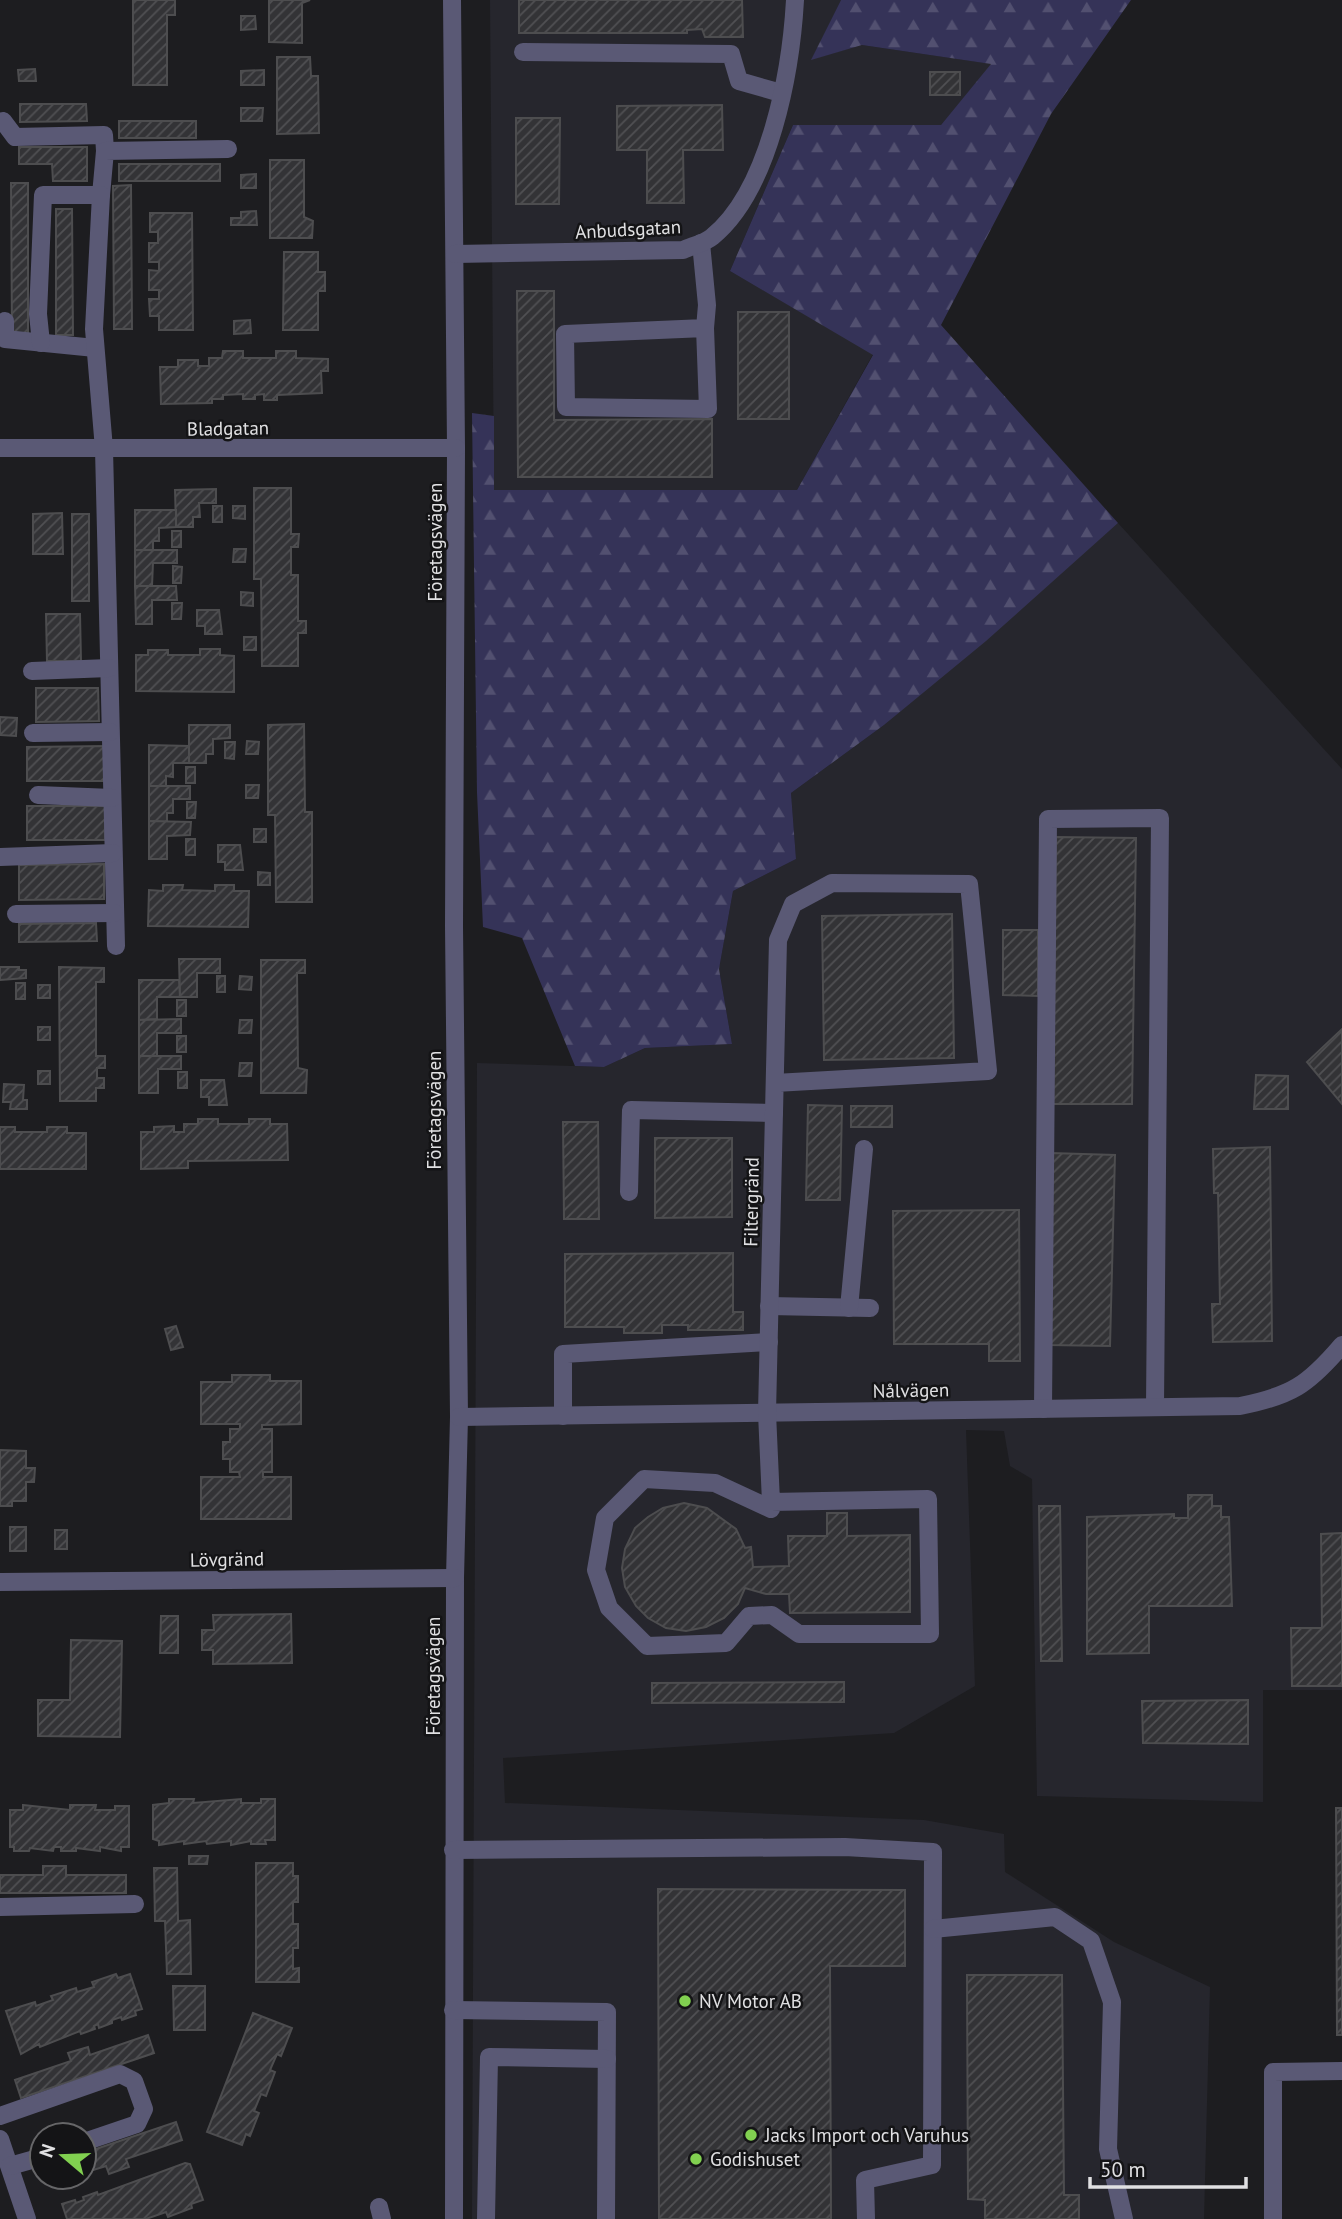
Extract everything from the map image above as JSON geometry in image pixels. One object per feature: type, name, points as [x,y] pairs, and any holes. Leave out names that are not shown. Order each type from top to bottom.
[{"type":"street","name":"Företagsvägen","points":[[452,0],[456,448],[454,940],[459,1417],[453,1850],[454,2219]]},
{"type":"street","name":"Anbudsgatan","points":[[454,254],[683,250],[711,239],[737,210],[763,160],[781,93],[795,0]]},
{"type":"street","points":[[523,52],[731,54],[739,81],[781,93]]},
{"type":"street","points":[[4,121],[15,137],[104,135],[95,348],[104,449],[116,946]]},
{"type":"street","points":[[105,150],[228,149]]},
{"type":"street","points":[[41,343],[38,314],[43,195],[101,195]]},
{"type":"street","points":[[701,243],[707,305],[705,328],[708,409],[566,407],[565,334],[705,328]]},
{"type":"street","points":[[5,321],[5,339],[95,348]]},
{"type":"street","name":"Bladgatan","points":[[0,448],[456,448]]},
{"type":"street","points":[[32,671],[109,668]]},
{"type":"street","points":[[33,733],[110,732]]},
{"type":"street","points":[[38,795],[112,798]]},
{"type":"street","points":[[1043,1409],[1048,819],[1160,818],[1155,1407]]},
{"type":"street","points":[[0,857],[113,853]]},
{"type":"street","name":"Filtergränd","points":[[771,1502],[767,1413],[778,940],[793,904],[832,883],[969,884],[988,1071],[775,1083]]},
{"type":"street","points":[[16,914],[114,914]]},
{"type":"street","points":[[629,1192],[631,1110],[774,1112]]},
{"type":"street","points":[[849,1308],[864,1149]]},
{"type":"street","points":[[769,1306],[870,1308]]},
{"type":"street","points":[[563,1416],[564,1354],[769,1342]]},
{"type":"street","name":"Nålvägen","points":[[459,1417],[1240,1406],[1277,1399],[1315,1377],[1342,1345]]},
{"type":"street","points":[[644,1479],[715,1483],[771,1509],[771,1502],[928,1499],[930,1634],[799,1634],[772,1615],[749,1616],[726,1643],[647,1646],[609,1608],[596,1570],[606,1518],[644,1479]]},
{"type":"street","name":"Lövgränd","points":[[0,1582],[455,1578]]},
{"type":"street","points":[[453,1850],[845,1847],[933,1852],[932,2165],[865,2180],[866,2219]]},
{"type":"street","points":[[0,1907],[135,1904]]},
{"type":"street","points":[[933,1929],[1055,1917],[1091,1941],[1112,2002],[1108,2149],[1124,2219]]},
{"type":"street","points":[[453,2010],[607,2012],[606,2219]]},
{"type":"street","points":[[486,2219],[489,2057],[607,2059]]},
{"type":"street","points":[[1273,2219],[1273,2072],[1342,2071]]},
{"type":"street","points":[[0,2116],[120,2074],[134,2081],[144,2109],[137,2124],[98,2137]]},
{"type":"street","points":[[0,2140],[10,2166],[8,2189],[27,2219]]},
{"type":"street","points":[[10,2166],[28,2161]]},
{"type":"shaded area","points":[[490,0],[841,0],[812,59],[862,45],[992,64],[941,125],[793,125],[730,271],[873,354],[797,490],[494,490]]},
{"type":"shaded area","points":[[1118,523],[1342,769],[1342,1690],[1263,1690],[1263,1802],[1037,1796],[1032,1479],[1010,1466],[1004,1431],[966,1430],[975,1686],[894,1733],[503,1758],[505,1803],[924,1820],[1004,1834],[1005,1872],[1114,1942],[1210,1987],[1204,2219],[472,2219],[477,1063],[604,1067],[645,1048],[732,1044],[719,969],[733,891],[796,859],[791,793],[884,725]]},
{"type":"green space","points":[[841,0],[1131,0],[1051,114],[941,325],[1118,523],[986,641],[884,725],[791,793],[796,859],[733,891],[719,969],[732,1044],[645,1048],[604,1067],[575,1066],[522,938],[483,927],[477,792],[472,413],[494,416],[494,490],[797,490],[873,355],[730,271],[793,125],[941,125],[991,64],[862,45],[811,60]]},
{"type":"building","points":[[133,0],[175,0],[175,15],[167,15],[167,85],[133,85]]},
{"type":"building","points":[[269,0],[310,0],[302,3],[302,43],[269,42]]},
{"type":"building","points":[[519,0],[742,0],[743,37],[705,37],[702,29],[687,30],[687,33],[519,33]]},
{"type":"building","points":[[241,16],[255,16],[256,29],[241,30]]},
{"type":"building","points":[[277,57],[310,57],[311,76],[318,76],[319,133],[277,134]]},
{"type":"building","points":[[35,69],[36,81],[19,81],[18,70]]},
{"type":"building","points":[[264,70],[264,85],[241,85],[241,71]]},
{"type":"building","points":[[930,72],[960,72],[960,95],[930,95]]},
{"type":"building","points":[[20,104],[86,104],[87,121],[20,122]]},
{"type":"building","points":[[722,105],[723,150],[683,150],[684,203],[647,203],[647,150],[617,150],[617,106]]},
{"type":"building","points":[[241,108],[263,108],[262,121],[241,121]]},
{"type":"building","points":[[516,118],[560,118],[559,204],[516,204]]},
{"type":"building","points":[[119,121],[196,121],[196,138],[119,138]]},
{"type":"building","points":[[19,147],[87,147],[87,181],[53,181],[52,164],[19,164]]},
{"type":"building","points":[[270,160],[304,160],[304,217],[313,221],[312,238],[270,238]]},
{"type":"building","points":[[119,164],[220,164],[220,181],[119,181]]},
{"type":"building","points":[[256,174],[256,188],[241,188],[241,175]]},
{"type":"building","points":[[11,183],[28,183],[28,335],[12,335]]},
{"type":"building","points":[[131,185],[132,329],[114,329],[113,186]]},
{"type":"building","points":[[56,209],[72,209],[73,335],[56,335]]},
{"type":"building","points":[[256,211],[257,225],[231,225],[231,218],[241,218],[241,212]]},
{"type":"building","points":[[150,213],[192,213],[193,330],[159,330],[159,316],[150,316],[149,299],[159,299],[159,290],[149,290],[149,270],[159,271],[159,262],[149,262],[149,243],[158,243],[158,232],[150,232]]},
{"type":"building","points":[[284,252],[318,252],[318,272],[325,272],[325,291],[318,291],[318,330],[283,330]]},
{"type":"building","points":[[517,291],[554,291],[554,420],[712,419],[712,477],[518,477]]},
{"type":"building","points":[[738,312],[789,312],[789,419],[738,419]]},
{"type":"building","points":[[250,320],[251,333],[234,334],[234,321]]},
{"type":"building","points":[[223,351],[243,351],[243,358],[276,358],[276,351],[296,351],[296,358],[328,359],[328,371],[321,371],[322,393],[277,395],[277,400],[264,400],[264,394],[255,395],[255,399],[243,399],[243,394],[223,395],[223,399],[212,399],[212,403],[161,404],[160,367],[178,367],[178,360],[198,360],[198,366],[209,366],[209,358],[222,358]]},
{"type":"building","points":[[254,488],[291,488],[291,534],[299,534],[298,547],[291,547],[291,575],[298,575],[298,621],[306,621],[306,633],[298,633],[298,666],[262,666],[261,579],[254,579]]},
{"type":"building","points":[[216,489],[216,503],[199,503],[200,517],[193,517],[193,527],[176,527],[175,490]]},
{"type":"building","points":[[213,506],[222,506],[222,522],[213,522]]},
{"type":"building","points":[[233,506],[245,506],[245,519],[233,518]]},
{"type":"building","points":[[135,510],[176,510],[176,527],[159,528],[159,541],[153,541],[153,550],[135,550]]},
{"type":"building","points":[[62,513],[63,554],[33,554],[33,514]]},
{"type":"building","points":[[72,514],[89,514],[89,601],[72,601]]},
{"type":"building","points":[[172,531],[181,531],[181,547],[172,547]]},
{"type":"building","points":[[234,549],[246,549],[245,562],[233,562]]},
{"type":"building","points":[[135,550],[177,550],[177,563],[153,563],[152,586],[135,586]]},
{"type":"building","points":[[173,566],[182,567],[181,583],[173,583]]},
{"type":"building","points":[[135,586],[176,586],[177,600],[152,600],[152,624],[136,624]]},
{"type":"building","points":[[241,592],[253,593],[253,606],[241,605]]},
{"type":"building","points":[[172,603],[182,603],[181,619],[172,619]]},
{"type":"building","points":[[197,610],[219,610],[222,634],[205,634],[205,626],[197,626]]},
{"type":"building","points":[[46,614],[80,614],[81,661],[47,661]]},
{"type":"building","points":[[244,637],[256,637],[256,650],[244,650]]},
{"type":"building","points":[[200,649],[220,649],[220,655],[234,656],[234,692],[136,691],[136,655],[148,655],[148,650],[168,650],[168,655],[200,655]]},
{"type":"building","points":[[36,688],[98,688],[99,721],[36,722]]},
{"type":"building","points":[[0,717],[17,718],[16,736],[0,735]]},
{"type":"building","points":[[304,724],[305,812],[312,812],[312,902],[276,902],[275,815],[268,815],[268,725]]},
{"type":"building","points":[[189,725],[230,725],[230,738],[213,739],[213,754],[206,754],[206,763],[189,763]]},
{"type":"building","points":[[247,741],[259,742],[258,754],[246,754]]},
{"type":"building","points":[[225,742],[235,742],[234,759],[225,758]]},
{"type":"building","points":[[149,745],[189,746],[189,763],[173,763],[173,777],[166,776],[166,786],[149,786]]},
{"type":"building","points":[[105,746],[105,781],[27,781],[27,747]]},
{"type":"building","points":[[186,767],[195,767],[195,783],[186,783]]},
{"type":"building","points":[[246,785],[259,785],[258,798],[246,798]]},
{"type":"building","points":[[149,786],[190,786],[190,799],[173,799],[173,813],[167,813],[167,822],[149,821]]},
{"type":"building","points":[[187,802],[196,802],[195,818],[187,818]]},
{"type":"building","points":[[27,806],[105,806],[105,840],[27,840]]},
{"type":"building","points":[[149,821],[191,822],[190,835],[167,836],[167,859],[149,859]]},
{"type":"building","points":[[254,829],[266,829],[266,842],[254,842]]},
{"type":"building","points":[[1056,837],[1136,838],[1132,1104],[1053,1104]]},
{"type":"building","points":[[186,839],[195,839],[195,855],[186,855]]},
{"type":"building","points":[[218,845],[240,845],[243,870],[225,870],[225,862],[218,862]]},
{"type":"building","points":[[104,864],[104,899],[19,900],[19,865]]},
{"type":"building","points":[[258,872],[270,873],[270,885],[258,885]]},
{"type":"building","points":[[163,885],[183,885],[182,890],[215,891],[215,885],[234,885],[234,891],[249,891],[248,927],[148,926],[149,890],[163,891]]},
{"type":"building","points":[[952,914],[954,1058],[824,1060],[822,916]]},
{"type":"building","points":[[96,923],[97,941],[19,942],[19,924]]},
{"type":"building","points":[[1003,930],[1038,930],[1038,996],[1003,995]]},
{"type":"building","points":[[179,959],[220,959],[220,973],[197,973],[197,997],[180,997]]},
{"type":"building","points":[[261,960],[305,960],[305,973],[297,973],[298,1068],[307,1070],[306,1093],[261,1093]]},
{"type":"building","points":[[0,967],[19,967],[19,970],[26,970],[26,978],[0,980]]},
{"type":"building","points":[[59,967],[104,968],[104,982],[96,982],[96,1056],[105,1056],[105,1068],[97,1068],[97,1078],[104,1078],[104,1088],[96,1088],[96,1101],[60,1101]]},
{"type":"building","points":[[217,976],[225,976],[225,992],[217,992]]},
{"type":"building","points":[[240,976],[252,977],[251,990],[239,989]]},
{"type":"building","points":[[139,980],[179,980],[180,997],[157,997],[157,1019],[139,1020]]},
{"type":"building","points":[[16,983],[25,983],[25,999],[16,999]]},
{"type":"building","points":[[38,985],[50,985],[50,998],[38,998]]},
{"type":"building","points":[[177,1000],[186,1000],[186,1016],[177,1016]]},
{"type":"building","points":[[181,1019],[181,1033],[157,1033],[157,1056],[139,1056],[139,1020]]},
{"type":"building","points":[[240,1020],[252,1020],[251,1033],[239,1033]]},
{"type":"building","points":[[38,1027],[50,1027],[50,1040],[38,1040]]},
{"type":"building","points":[[1342,1029],[1342,1104],[1307,1062]]},
{"type":"building","points":[[177,1036],[186,1036],[186,1052],[177,1052]]},
{"type":"building","points":[[139,1056],[181,1056],[181,1069],[158,1069],[158,1093],[139,1093]]},
{"type":"building","points":[[240,1063],[252,1063],[251,1076],[239,1076]]},
{"type":"building","points":[[38,1071],[50,1071],[50,1084],[38,1084]]},
{"type":"building","points":[[178,1072],[187,1072],[187,1088],[178,1088]]},
{"type":"building","points":[[1256,1075],[1288,1076],[1288,1109],[1254,1109]]},
{"type":"building","points":[[201,1080],[224,1080],[227,1105],[209,1105],[209,1097],[201,1097]]},
{"type":"building","points":[[4,1084],[24,1085],[23,1100],[27,1100],[27,1109],[10,1109],[11,1102],[3,1102]]},
{"type":"building","points":[[808,1105],[842,1106],[840,1200],[806,1200]]},
{"type":"building","points":[[851,1106],[892,1106],[892,1127],[851,1127]]},
{"type":"building","points":[[198,1119],[218,1119],[218,1124],[249,1124],[249,1119],[270,1119],[270,1124],[287,1124],[288,1160],[188,1161],[188,1168],[141,1169],[141,1132],[154,1132],[154,1127],[174,1126],[174,1132],[184,1132],[184,1124],[198,1124]]},
{"type":"building","points":[[563,1122],[598,1122],[599,1219],[564,1219]]},
{"type":"building","points":[[0,1127],[15,1127],[15,1132],[47,1132],[47,1127],[67,1127],[67,1133],[86,1133],[86,1169],[0,1169]]},
{"type":"building","points":[[655,1138],[732,1138],[732,1217],[655,1218]]},
{"type":"building","points":[[1270,1147],[1272,1341],[1213,1342],[1212,1304],[1220,1304],[1218,1193],[1214,1193],[1213,1149]]},
{"type":"building","points":[[1051,1153],[1115,1155],[1110,1346],[1049,1345]]},
{"type":"building","points":[[1019,1210],[1020,1361],[989,1361],[989,1344],[894,1344],[893,1211]]},
{"type":"building","points":[[733,1253],[733,1312],[743,1312],[743,1330],[688,1330],[688,1325],[662,1325],[662,1333],[624,1333],[624,1327],[565,1327],[565,1254]]},
{"type":"building","points":[[176,1326],[183,1347],[171,1350],[165,1329]]},
{"type":"building","points":[[232,1375],[270,1375],[270,1381],[301,1381],[301,1424],[262,1425],[262,1429],[272,1429],[272,1472],[263,1472],[263,1477],[291,1477],[291,1519],[201,1519],[201,1477],[240,1477],[239,1472],[230,1472],[230,1459],[223,1459],[223,1442],[230,1442],[230,1429],[240,1429],[240,1424],[201,1424],[201,1382],[232,1382]]},
{"type":"building","points":[[0,1450],[26,1451],[26,1468],[35,1468],[34,1482],[26,1482],[26,1501],[12,1501],[12,1506],[0,1506]]},
{"type":"building","points":[[1188,1495],[1212,1495],[1212,1506],[1221,1506],[1221,1517],[1229,1517],[1232,1606],[1149,1606],[1149,1653],[1087,1654],[1087,1517],[1174,1514],[1174,1518],[1188,1518]]},
{"type":"building","points":[[684,1503],[707,1508],[736,1529],[745,1548],[751,1547],[753,1567],[789,1566],[788,1536],[827,1536],[827,1513],[847,1513],[847,1536],[910,1535],[910,1612],[790,1613],[789,1594],[766,1594],[745,1588],[738,1604],[724,1618],[706,1627],[686,1631],[666,1628],[648,1618],[636,1606],[625,1587],[622,1568],[625,1549],[635,1528],[663,1508]]},
{"type":"building","points":[[1039,1506],[1060,1506],[1062,1661],[1041,1661]]},
{"type":"building","points":[[10,1527],[26,1527],[26,1551],[10,1551]]},
{"type":"building","points":[[55,1530],[67,1530],[67,1549],[55,1549]]},
{"type":"building","points":[[1342,1533],[1342,1686],[1292,1686],[1291,1628],[1322,1628],[1321,1534]]},
{"type":"building","points":[[291,1614],[292,1663],[213,1664],[213,1650],[202,1650],[202,1630],[214,1630],[213,1615]]},
{"type":"building","points":[[161,1616],[178,1616],[178,1653],[160,1653]]},
{"type":"building","points":[[71,1640],[122,1641],[120,1737],[38,1736],[38,1700],[70,1700]]},
{"type":"building","points":[[844,1682],[844,1702],[652,1703],[652,1683]]},
{"type":"building","points":[[1248,1700],[1248,1744],[1143,1743],[1142,1701]]},
{"type":"building","points":[[169,1799],[194,1799],[193,1803],[241,1799],[241,1803],[261,1803],[261,1799],[275,1799],[275,1840],[265,1840],[266,1844],[251,1844],[251,1841],[231,1845],[231,1841],[207,1844],[206,1841],[184,1844],[184,1841],[159,1845],[159,1841],[153,1839],[153,1805],[169,1803]]},
{"type":"building","points":[[23,1805],[70,1810],[70,1805],[96,1805],[95,1810],[115,1810],[115,1806],[129,1806],[129,1847],[121,1847],[121,1851],[100,1847],[100,1851],[76,1848],[76,1851],[61,1851],[61,1847],[54,1847],[53,1851],[30,1848],[29,1851],[14,1851],[14,1847],[10,1847],[10,1810],[23,1810]]},
{"type":"building","points":[[1336,1808],[1342,1808],[1342,2035],[1337,2035]]},
{"type":"building","points":[[189,1856],[208,1856],[207,1864],[189,1864]]},
{"type":"building","points":[[256,1863],[293,1863],[293,1876],[298,1876],[298,1902],[293,1902],[293,1924],[298,1924],[298,1948],[293,1948],[293,1969],[299,1968],[299,1982],[256,1982]]},
{"type":"building","points":[[43,1866],[66,1866],[66,1875],[126,1875],[126,1893],[0,1893],[0,1875],[43,1875]]},
{"type":"building","points":[[154,1868],[177,1868],[178,1921],[190,1920],[191,1974],[167,1974],[165,1921],[155,1921]]},
{"type":"building","points":[[658,1889],[905,1890],[905,1966],[830,1966],[831,2219],[659,2219]]},
{"type":"building","points":[[116,1974],[118,1978],[130,1974],[142,2009],[135,2011],[136,2015],[112,2020],[112,2023],[99,2028],[98,2024],[94,2026],[95,2029],[81,2034],[80,2031],[40,2047],[39,2044],[21,2054],[6,2011],[35,2002],[36,2006],[53,2000],[51,1996],[76,1988],[77,1992],[94,1987],[92,1982]]},
{"type":"building","points":[[967,1975],[1062,1975],[1064,2195],[1079,2195],[1079,2219],[985,2219],[985,2200],[968,2199]]},
{"type":"building","points":[[173,1986],[205,1986],[205,2030],[174,2030]]},
{"type":"building","points":[[253,2013],[292,2028],[281,2056],[277,2054],[270,2070],[275,2072],[266,2096],[261,2094],[254,2111],[259,2113],[250,2136],[246,2134],[242,2145],[207,2132]]},
{"type":"building","points":[[148,2035],[154,2053],[21,2098],[15,2080],[71,2061],[68,2053],[88,2047],[90,2055]]},
{"type":"building","points":[[176,2122],[182,2140],[126,2159],[129,2167],[109,2174],[106,2166],[98,2169],[98,2148]]},
{"type":"building","points":[[185,2163],[190,2164],[203,2200],[191,2204],[192,2208],[168,2217],[166,2212],[146,2219],[67,2219],[62,2204],[75,2200],[76,2203],[84,2200],[83,2197],[97,2192],[98,2195]]},
{"type":"place","name":"NV Motor AB","points":[[685,2001]]},
{"type":"place","name":"Jacks Import och Varuhus","points":[[751,2135]]},
{"type":"place","name":"Godishuset","points":[[696,2159]]}]
